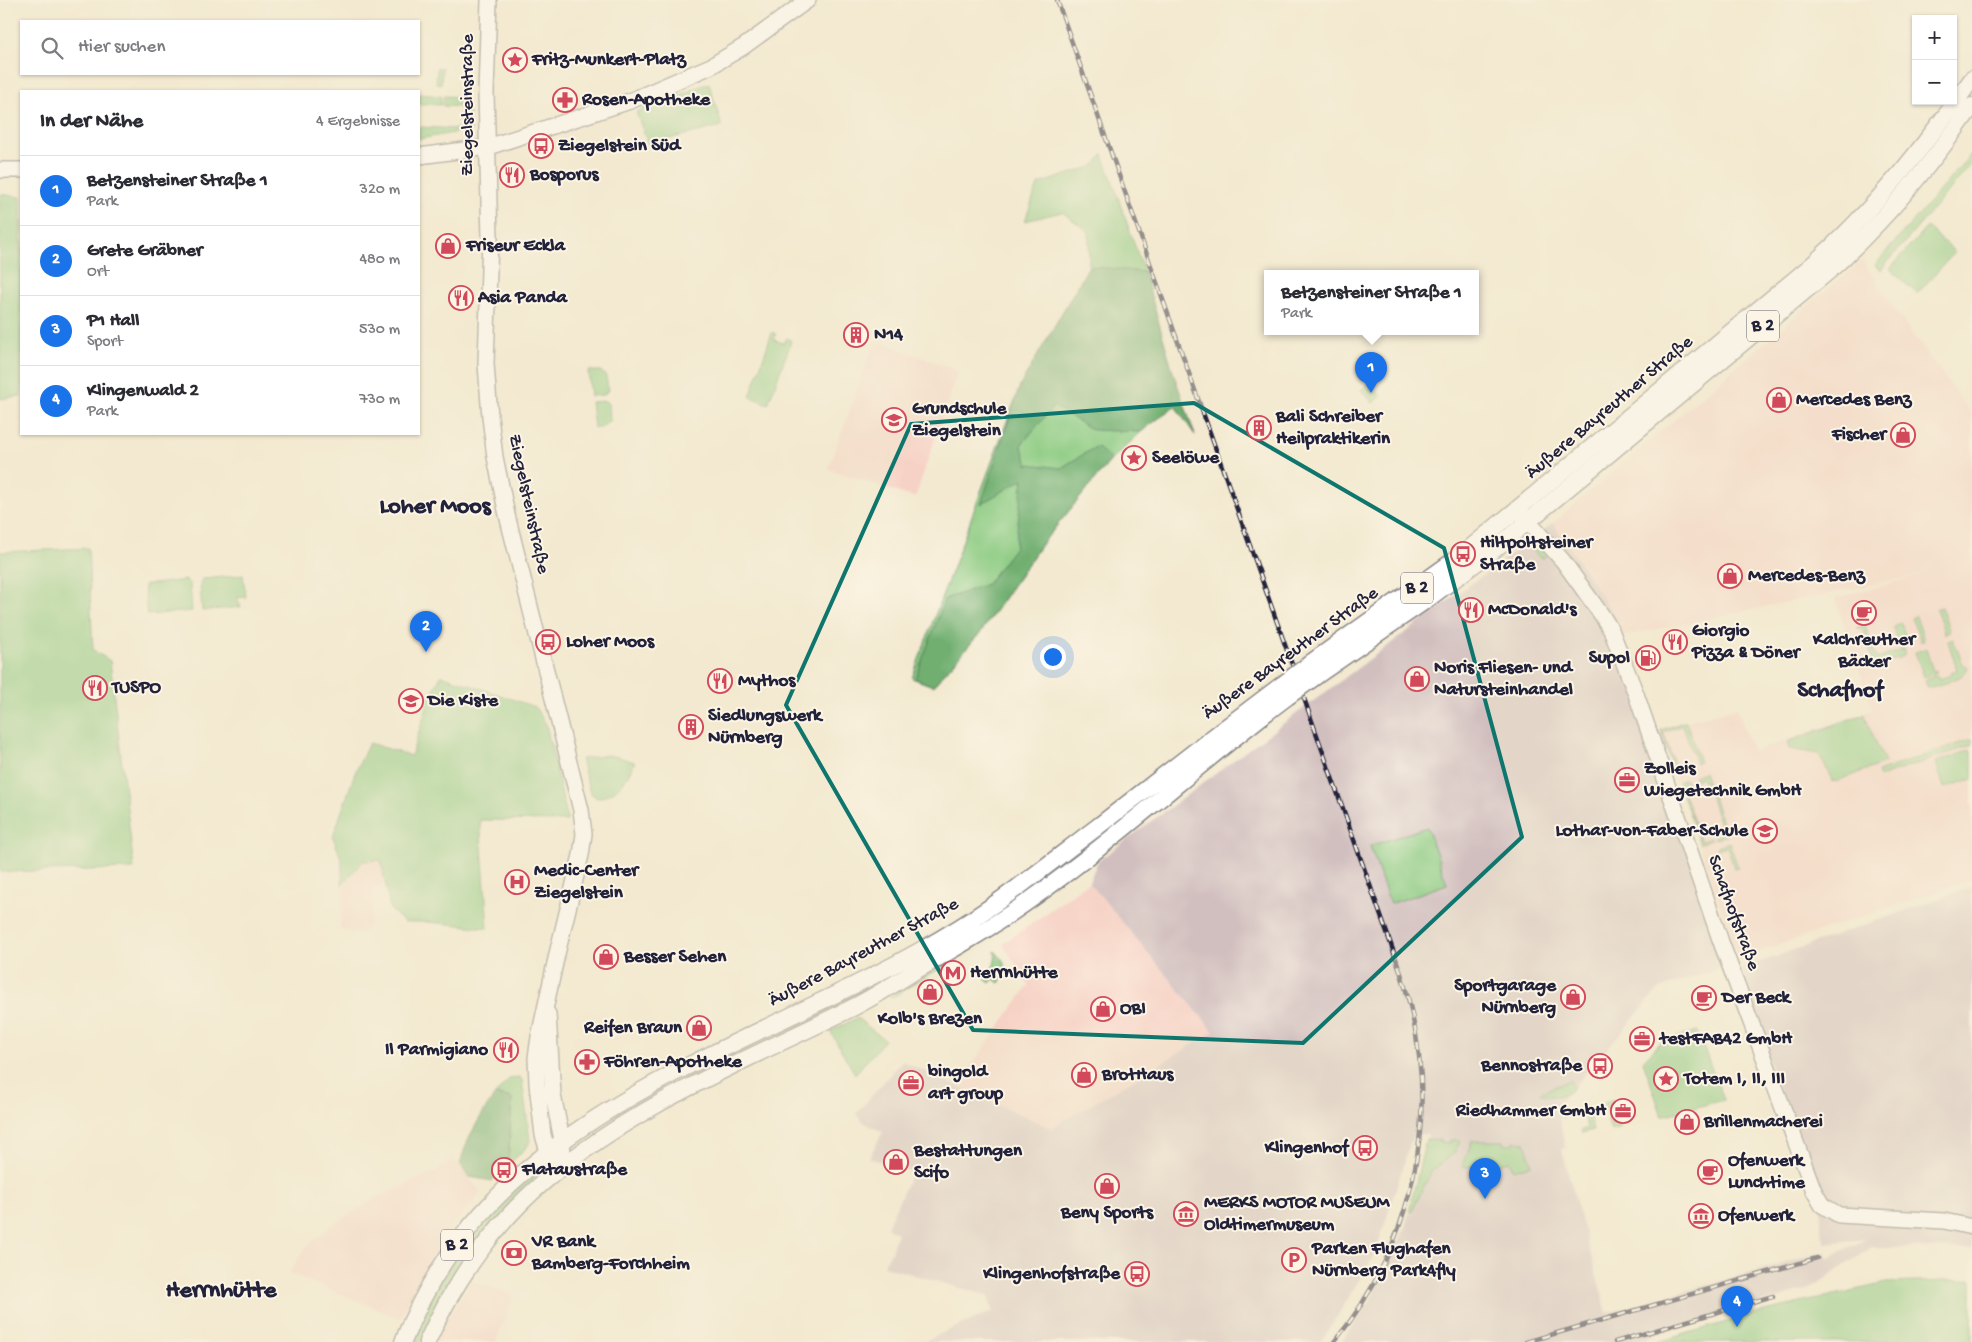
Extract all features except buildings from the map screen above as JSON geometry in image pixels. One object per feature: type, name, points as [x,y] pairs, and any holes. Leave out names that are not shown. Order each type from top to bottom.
[{"type":"main road","name":"Ziegelsteinstraße","points":[[489,0],[486,94],[490,238],[486,364],[492,441],[507,515],[584,828],[579,869],[558,948],[539,1037],[536,1068],[543,1135],[548,1151]]},
{"type":"main road","points":[[420,156],[488,147],[599,112],[688,78],[733,53],[808,0]]},
{"type":"main road","name":"Äußere Bayreuther Straße","points":[[403,1342],[426,1292],[462,1239],[492,1202],[562,1140],[613,1106],[687,1066],[866,980],[954,931],[1044,868],[1316,668],[1468,570],[1524,516],[1836,245],[1869,210],[1922,147],[1972,79]]},
{"type":"main road","name":"Äußere Bayreuther Straße","points":[[1524,516],[1851,251],[1897,202],[1972,106]]},
{"type":"main road","points":[[0,170],[20,170]]},
{"type":"main road","name":"Schafhofstraße","points":[[1524,516],[1563,561],[1611,630],[1636,694],[1724,952],[1814,1191],[1822,1205],[1839,1215],[1944,1221],[1972,1227]]},
{"type":"main road","name":"Äußere Bayreuther Straße","points":[[426,1342],[446,1302],[482,1249],[524,1202],[560,1169],[623,1125],[699,1082],[858,1005],[994,924],[1109,840],[1219,750],[1285,690]]},
{"type":"main road","name":"Ziegelsteinstraße","points":[[547,1005],[553,1095],[562,1140],[563,1153],[560,1169]]},
{"type":"main road","points":[[613,1106],[612,1119],[616,1123],[623,1125]]},
{"type":"main road","points":[[548,1151],[560,1169]]},
{"type":"highlighted area","points":[[1194,403],[1444,548],[1522,837],[1303,1043],[973,1030],[786,705],[911,424]]},
{"type":"shaded area","points":[[1862,260],[1901,318],[1972,414],[1972,879],[1738,959],[1660,730],[1737,708],[1753,752],[1872,710],[1878,727],[1835,598],[1924,574],[1619,637],[1553,523]]},
{"type":"shaded area","name":"Grundschule Ziegelstein","points":[[879,341],[958,371],[915,498],[828,469],[874,345]]},
{"type":"shaded area","points":[[1553,523],[1616,618],[1619,637],[1727,966],[1659,989],[1569,1093],[1558,1102],[1565,1147],[1562,1150],[1607,1313],[1825,1252],[1828,1258],[1866,1239],[1825,1243],[1821,1232],[1821,1201],[1735,971],[1972,887],[1972,1249],[1872,1247],[1810,1289],[1631,1342],[1341,1342],[1369,1303],[1405,1228],[1428,1134],[1413,1134],[1376,1252],[1320,1342],[922,1342],[993,1311],[988,1296],[883,1266],[891,1252],[897,1233],[887,1227],[912,1172],[869,1158],[883,1132],[863,1122],[856,1114],[902,1061],[1051,1128],[1214,1032],[1089,882],[1098,861]]},
{"type":"shaded area","points":[[381,860],[383,884],[373,888],[370,926],[360,934],[340,928],[344,886],[363,861]]},
{"type":"shaded area","name":"OBI","points":[[1089,882],[1214,1032],[1051,1128],[955,1088],[1029,985],[1003,944]]},
{"type":"shaded area","points":[[454,1160],[481,1192],[443,1237],[400,1318],[289,1273],[306,1247],[334,1224],[374,1199],[434,1172]]},
{"type":"shaded area","points":[[471,1281],[514,1295],[496,1342],[434,1342],[446,1315],[451,1314]]},
{"type":"green space","points":[[437,67],[442,68],[441,84],[436,83]]},
{"type":"green space","points":[[709,83],[722,126],[648,144],[636,112]]},
{"type":"green space","points":[[420,94],[441,96],[441,105],[420,104]]},
{"type":"green space","points":[[444,96],[466,97],[471,130],[420,139],[420,127],[460,129],[461,107],[443,106]]},
{"type":"green space","points":[[1972,153],[1972,164],[1881,270],[1875,265]]},
{"type":"green space","points":[[1103,154],[1144,272],[1173,372],[1141,432],[1111,460],[1040,546],[981,632],[933,686],[912,678],[1020,386],[1089,266],[1089,232],[1062,212],[1025,221],[1038,184],[1094,166]]},
{"type":"green space","points":[[0,194],[20,197],[20,396],[0,399]]},
{"type":"green space","points":[[1927,227],[1955,252],[1917,294],[1890,269]]},
{"type":"green space","points":[[1089,266],[1144,272],[1173,372],[1195,435],[1175,406],[1141,432],[1092,430],[1054,406],[1021,445],[1028,464],[1061,468],[1097,446],[1111,460],[1040,546],[981,632],[933,686],[915,679],[945,599],[987,584],[1015,547],[1023,479],[981,504],[1020,386]]},
{"type":"green space","points":[[772,332],[776,334],[774,340],[784,343],[787,338],[791,340],[768,404],[750,397]]},
{"type":"green space","points":[[588,371],[601,371],[606,376],[608,390],[604,395],[591,396]]},
{"type":"green space","points":[[1369,383],[1382,396],[1373,403],[1361,390]]},
{"type":"green space","points":[[605,401],[609,404],[610,420],[601,428],[594,428],[591,402]]},
{"type":"green space","points":[[1533,543],[1546,555],[1544,558],[1539,557],[1531,548]]},
{"type":"green space","points":[[88,548],[93,650],[110,661],[134,869],[0,872],[0,552]]},
{"type":"green space","points":[[243,575],[246,597],[237,598],[241,607],[202,611],[200,583],[202,579]]},
{"type":"green space","points":[[186,580],[190,584],[192,611],[147,615],[144,585]]},
{"type":"green space","points":[[1941,607],[1950,632],[1945,634],[1936,609]]},
{"type":"green space","points":[[1916,616],[1924,640],[1921,642],[1911,618]]},
{"type":"green space","points":[[1901,623],[1907,641],[1902,642],[1904,648],[1900,650],[1893,628]]},
{"type":"green space","points":[[1865,625],[1877,659],[1904,649],[1904,656],[1871,667],[1868,666],[1866,662],[1873,661],[1863,629],[1856,628]]},
{"type":"green space","points":[[1953,639],[1963,664],[1968,667],[1966,671],[1957,678],[1928,688],[1925,680],[1937,675],[1939,679],[1951,675],[1950,672],[1957,670],[1948,641]]},
{"type":"green space","points":[[1926,649],[1933,671],[1936,670],[1936,673],[1924,677],[1915,652]]},
{"type":"green space","points":[[441,675],[535,707],[546,724],[567,818],[567,821],[480,820],[488,928],[429,922],[404,922],[390,909],[381,860],[363,861],[342,885],[342,861],[333,837],[355,773],[369,743],[411,756],[430,698]]},
{"type":"green space","points":[[1864,714],[1885,763],[1833,782],[1819,754],[1789,749],[1787,742]]},
{"type":"green space","points":[[1686,721],[1700,762],[1696,763],[1683,725],[1663,732],[1676,770],[1674,771],[1661,730]]},
{"type":"green space","points":[[1972,739],[1972,745],[1879,777],[1877,772]]},
{"type":"green space","points":[[1970,750],[1972,757],[1972,779],[1944,788],[1936,762]]},
{"type":"green space","points":[[607,755],[635,762],[624,781],[616,790],[597,798],[590,793],[581,759]]},
{"type":"green space","points":[[1704,772],[1727,836],[1714,839],[1713,837],[1723,833],[1705,781],[1703,782],[1701,777],[1696,780],[1694,776]]},
{"type":"green space","points":[[1685,779],[1687,783],[1681,785],[1701,841],[1710,838],[1711,840],[1700,844],[1678,782]]},
{"type":"green space","points":[[1427,827],[1447,884],[1390,904],[1370,846]]},
{"type":"green space","points":[[1729,842],[1738,867],[1734,868],[1727,846],[1717,849],[1717,846]]},
{"type":"green space","points":[[975,947],[893,997],[889,997],[967,950]]},
{"type":"green space","points":[[995,951],[1002,959],[1006,969],[999,983],[994,979],[990,983],[985,979],[993,966]]},
{"type":"green space","points":[[849,994],[852,1002],[618,1121],[615,1117],[619,1111]]},
{"type":"green space","points":[[857,1018],[885,1040],[855,1074],[830,1031]]},
{"type":"green space","points":[[1697,1031],[1724,1100],[1662,1116],[1643,1061],[1661,1042]]},
{"type":"green space","points":[[520,1077],[522,1080],[530,1141],[527,1147],[508,1165],[512,1098],[495,1095],[510,1078]]},
{"type":"green space","points":[[1570,1080],[1573,1088],[1562,1095],[1548,1096],[1540,1093]]},
{"type":"green space","points":[[495,1095],[512,1098],[508,1165],[492,1181],[469,1177],[460,1164],[474,1128]]},
{"type":"green space","points":[[1614,1100],[1616,1110],[1607,1113],[1604,1103]]},
{"type":"green space","points":[[1587,1106],[1593,1130],[1582,1133],[1581,1130],[1587,1128],[1583,1112],[1562,1118],[1561,1114]]},
{"type":"green space","points":[[1618,1116],[1621,1128],[1611,1131],[1607,1119]]},
{"type":"green space","points":[[1426,1139],[1450,1143],[1450,1140],[1461,1140],[1454,1153],[1431,1172],[1412,1211],[1409,1211]]},
{"type":"green space","points":[[1472,1141],[1503,1141],[1503,1145],[1514,1144],[1514,1141],[1525,1142],[1532,1165],[1513,1170],[1510,1161],[1488,1166],[1464,1167],[1463,1164]]},
{"type":"green space","points":[[529,1171],[537,1180],[424,1342],[407,1342],[447,1265]]},
{"type":"green space","points":[[1972,1280],[1972,1342],[1658,1342],[1761,1312],[1886,1283]]},
{"type":"railway","points":[[1057,0],[1398,965],[1412,1016],[1419,1056],[1421,1094],[1420,1132],[1415,1170],[1393,1244],[1357,1311],[1334,1342]]},
{"type":"railway","points":[[1526,1342],[1817,1258]]},
{"type":"railway","points":[[1615,1342],[1773,1296]]},
{"type":"place","name":"Fritz-Munkert-Platz","points":[[515,60]]},
{"type":"place","name":"Rosen-Apotheke","points":[[565,100]]},
{"type":"place","name":"Ziegelstein Süd","points":[[541,146]]},
{"type":"place","name":"Bosporus","points":[[512,175]]},
{"type":"place","name":"Friseur Eckla","points":[[448,246]]},
{"type":"place","name":"Asia Panda","points":[[461,298]]},
{"type":"place","name":"N14","points":[[856,335]]},
{"type":"place","name":"Betzensteiner Straße 1","points":[[1371,393]]},
{"type":"place","name":"Mercedes Benz","points":[[1779,400]]},
{"type":"place","name":"Grundschule Ziegelstein","points":[[894,420]]},
{"type":"place","name":"Bali Schreiber Heilpraktikerin","points":[[1259,428]]},
{"type":"place","name":"Fischer","points":[[1903,435]]},
{"type":"place","name":"Seelöwe","points":[[1134,458]]},
{"type":"place","name":"Hiltpoltsteiner Straße","points":[[1463,554]]},
{"type":"place","name":"Mercedes-Benz","points":[[1730,576]]},
{"type":"place","name":"McDonald's","points":[[1471,610]]},
{"type":"place","name":"Kalchreuther Bäcker","points":[[1864,613]]},
{"type":"place","name":"Loher Moos","points":[[548,642]]},
{"type":"place","name":"Giorgio Pizza & Döner","points":[[1675,642]]},
{"type":"place","name":"Grete Gräbner","points":[[426,652]]},
{"type":"place","name":"Supol","points":[[1648,658]]},
{"type":"place","name":"Noris Fliesen- und Natursteinhandel","points":[[1417,679]]},
{"type":"place","name":"Mythos","points":[[720,681]]},
{"type":"place","name":"TUSPO","points":[[95,688]]},
{"type":"place","name":"Die Kiste","points":[[411,701]]},
{"type":"place","name":"Siedlungswerk Nürnberg","points":[[691,727]]},
{"type":"place","name":"Zolleis Wiegetechnik GmbH","points":[[1627,780]]},
{"type":"place","name":"Lothar-von-Faber-Schule","points":[[1765,831]]},
{"type":"place","name":"Medic-Center Ziegelstein","points":[[517,882]]},
{"type":"place","name":"Besser Sehen","points":[[606,957]]},
{"type":"place","name":"Herrnhütte","points":[[953,973]]},
{"type":"place","name":"Kolb's Brezen","points":[[930,992]]},
{"type":"place","name":"Sportgarage Nürnberg","points":[[1573,997]]},
{"type":"place","name":"Der Beck","points":[[1704,998]]},
{"type":"place","name":"OBI","points":[[1103,1009]]},
{"type":"place","name":"Reifen Braun","points":[[699,1028]]},
{"type":"place","name":"testFAB42 GmbH","points":[[1642,1039]]},
{"type":"place","name":"Il Parmigiano","points":[[506,1050]]},
{"type":"place","name":"Föhren-Apotheke","points":[[587,1062]]},
{"type":"place","name":"Bennostraße","points":[[1600,1066]]},
{"type":"place","name":"BrotHaus","points":[[1084,1075]]},
{"type":"place","name":"Totem I, II, III","points":[[1666,1079]]},
{"type":"place","name":"bingold art group","points":[[911,1083]]},
{"type":"place","name":"Riedhammer GmbH","points":[[1623,1111]]},
{"type":"place","name":"Brillenmacherei","points":[[1687,1122]]},
{"type":"place","name":"Klingenhof","points":[[1365,1148]]},
{"type":"place","name":"Bestattungen Scifo","points":[[896,1162]]},
{"type":"place","name":"Flataustraße","points":[[504,1170]]},
{"type":"place","name":"Ofenwerk Lunchtime","points":[[1710,1172]]},
{"type":"place","name":"Beny Sports","points":[[1107,1186]]},
{"type":"place","name":"P1 Hall","points":[[1485,1199]]},
{"type":"place","name":"MERKS MOTOR MUSEUM Oldtimermuseum","points":[[1186,1214]]},
{"type":"place","name":"Ofenwerk","points":[[1701,1216]]},
{"type":"place","name":"VR Bank Bamberg-Forchheim","points":[[514,1253]]},
{"type":"place","name":"Parken Flughafen Nürnberg Park4fly","points":[[1294,1260]]},
{"type":"place","name":"Klingenhofstraße","points":[[1137,1274]]},
{"type":"place","name":"Klingenwald 2","points":[[1737,1327]]},
{"type":"district","name":"Loher Moos","points":[[435,507]]},
{"type":"district","name":"Schafhof","points":[[1840,691]]},
{"type":"district","name":"Herrnhütte","points":[[221,1291]]}]
